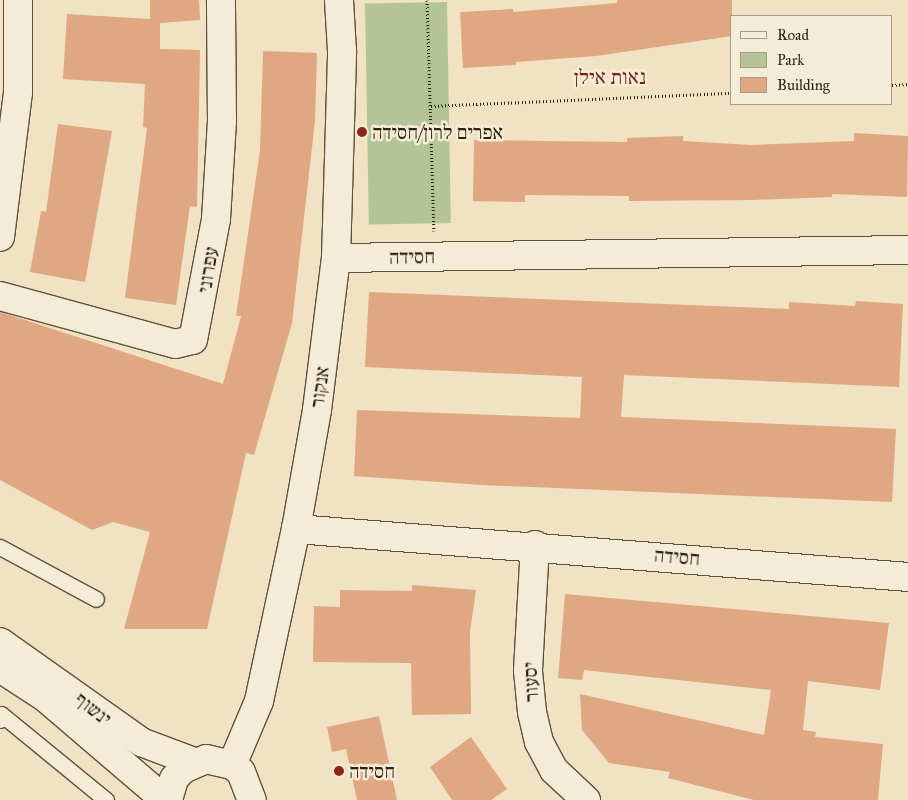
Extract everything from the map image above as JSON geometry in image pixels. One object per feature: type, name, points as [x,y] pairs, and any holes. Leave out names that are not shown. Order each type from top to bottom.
[{"type":"street","points":[[0,238],[18,92],[18,0]]},
{"type":"street","name":"עפרוני","points":[[0,296],[175,344],[193,340],[216,219],[222,112],[221,0]]},
{"type":"street","name":"אנקור","points":[[232,765],[259,701],[296,529],[317,410],[336,258],[342,51],[340,0]]},
{"type":"street","name":"חסידה","points":[[336,258],[908,250]]},
{"type":"street","name":"חסידה","points":[[296,529],[535,545],[908,577]]},
{"type":"street","name":"יסעור","points":[[535,545],[528,671],[532,712],[540,742],[554,770],[586,800]]},
{"type":"street","name":"ינשוף","points":[[0,642],[141,742],[194,762]]},
{"type":"street","name":"ינשוף","points":[[0,668],[46,698],[166,800]]},
{"type":"street","points":[[166,800],[174,779],[194,762],[206,759],[232,765],[248,783],[252,800]]},
{"type":"lane","points":[[0,547],[96,599]]},
{"type":"lane","points":[[0,720],[1,714],[106,800]]},
{"type":"path","points":[[427,0],[435,256]]},
{"type":"path","points":[[893,85],[908,84]]},
{"type":"path","points":[[430,106],[730,93]]},
{"type":"green space","points":[[447,2],[451,223],[369,224],[365,3]]},
{"type":"building","points":[[150,0],[199,0],[200,20],[160,23],[160,49],[200,50],[197,207],[190,206],[176,305],[125,298],[147,128],[143,127],[145,84],[63,79],[67,14],[150,19]]},
{"type":"building","points":[[617,0],[732,0],[730,36],[596,56],[516,62],[516,65],[463,68],[460,12],[513,9],[513,12],[617,3]]},
{"type":"building","points":[[263,51],[317,53],[315,121],[292,323],[254,455],[246,453],[207,629],[124,629],[150,532],[113,522],[92,530],[0,480],[0,312],[223,384],[241,316],[236,316],[260,151]]},
{"type":"building","points":[[58,124],[112,131],[85,282],[30,272],[41,211],[46,212]]},
{"type":"building","points":[[854,133],[908,136],[907,197],[832,194],[832,197],[752,200],[629,201],[629,196],[525,195],[525,202],[473,201],[474,140],[627,142],[627,138],[683,136],[683,141],[751,145],[854,141]]},
{"type":"building","points":[[369,292],[789,309],[789,302],[855,306],[856,301],[903,304],[899,387],[624,375],[621,417],[896,429],[892,502],[482,485],[354,476],[357,410],[580,418],[582,377],[365,367]]},
{"type":"building","points":[[412,585],[476,590],[470,632],[471,714],[412,715],[411,663],[313,662],[314,606],[340,607],[340,590],[412,591]]},
{"type":"building","points":[[565,594],[889,623],[880,690],[808,681],[803,730],[816,732],[815,737],[883,744],[878,800],[754,800],[668,778],[670,772],[609,763],[582,730],[580,694],[764,735],[771,690],[584,670],[582,680],[558,678]]},
{"type":"building","points":[[379,716],[397,800],[357,800],[346,749],[332,752],[327,727]]},
{"type":"building","points":[[471,737],[507,789],[491,800],[452,800],[430,767]]},
{"type":"place","name":"אפרים לרון/חסידה","points":[[362,132]]},
{"type":"place","name":"חסידה","points":[[339,771]]},
{"type":"district","name":"נאות אילן","points":[[610,77]]}]
